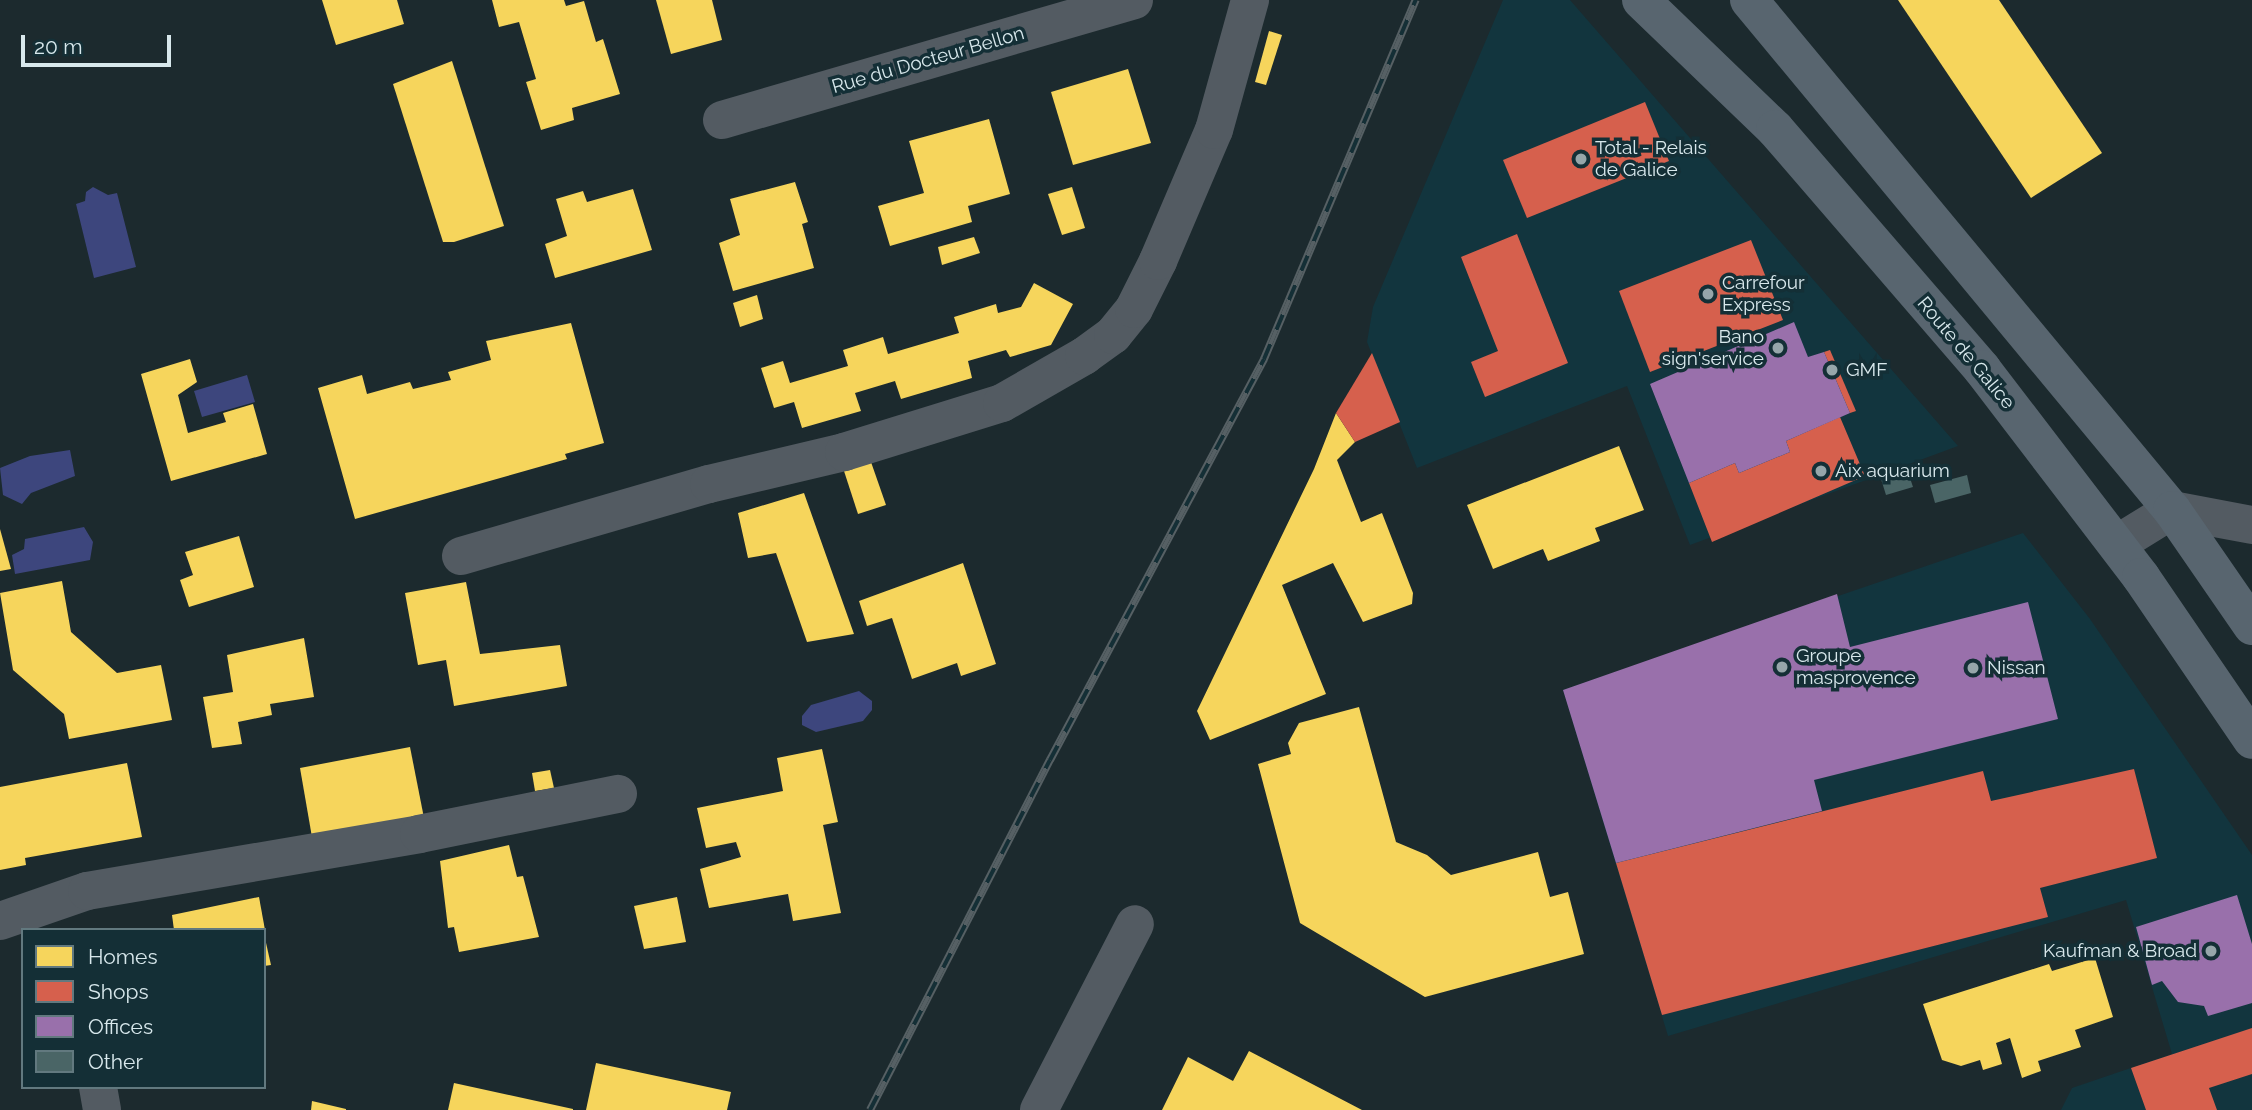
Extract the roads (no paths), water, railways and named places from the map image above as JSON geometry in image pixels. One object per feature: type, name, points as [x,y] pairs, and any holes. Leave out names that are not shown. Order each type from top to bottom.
[{"type":"main road","name":"Route de Galice","points":[[1641,0],[1775,129],[1982,369],[2117,544],[2252,740]]},
{"type":"main road","points":[[1749,0],[2172,510],[2252,626]]},
{"type":"street","name":"Rue du Docteur Bellon","points":[[722,120],[1134,0]]},
{"type":"street","points":[[461,556],[709,484],[844,452],[1002,403],[1084,356],[1113,335],[1134,309],[1158,261],[1214,130],[1250,0]]},
{"type":"street","points":[[2117,544],[2172,510],[2252,526]]},
{"type":"street","points":[[0,921],[45,918],[87,891],[419,834],[618,794]]},
{"type":"street","points":[[1039,1110],[1135,923]]},
{"type":"street","points":[[98,1089],[102,1110]]},
{"type":"water","points":[[93,187],[108,195],[117,193],[136,267],[94,278],[76,204],[85,201],[86,192]]},
{"type":"water","points":[[247,375],[255,402],[202,417],[194,391]]},
{"type":"water","points":[[70,450],[75,476],[31,493],[22,504],[3,495],[0,468],[30,456]]},
{"type":"water","points":[[84,527],[93,542],[90,560],[15,574],[12,555],[24,549],[25,539]]},
{"type":"water","points":[[859,691],[872,701],[872,710],[863,721],[816,732],[802,725],[802,716],[811,705]]},
{"type":"railway","points":[[870,1110],[1050,760],[1264,359],[1416,0]]},
{"type":"place","name":"Total - Relais de Galice","points":[[1581,159]]},
{"type":"place","name":"Carrefour Express","points":[[1708,294]]},
{"type":"place","name":"Bano sign'service","points":[[1778,348]]},
{"type":"place","name":"GMF","points":[[1832,370]]},
{"type":"place","name":"Aix aquarium","points":[[1821,471]]},
{"type":"place","name":"Groupe masprovence","points":[[1782,667]]},
{"type":"place","name":"Nissan","points":[[1973,668]]},
{"type":"place","name":"Kaufman & Broad","points":[[2211,951]]}]
